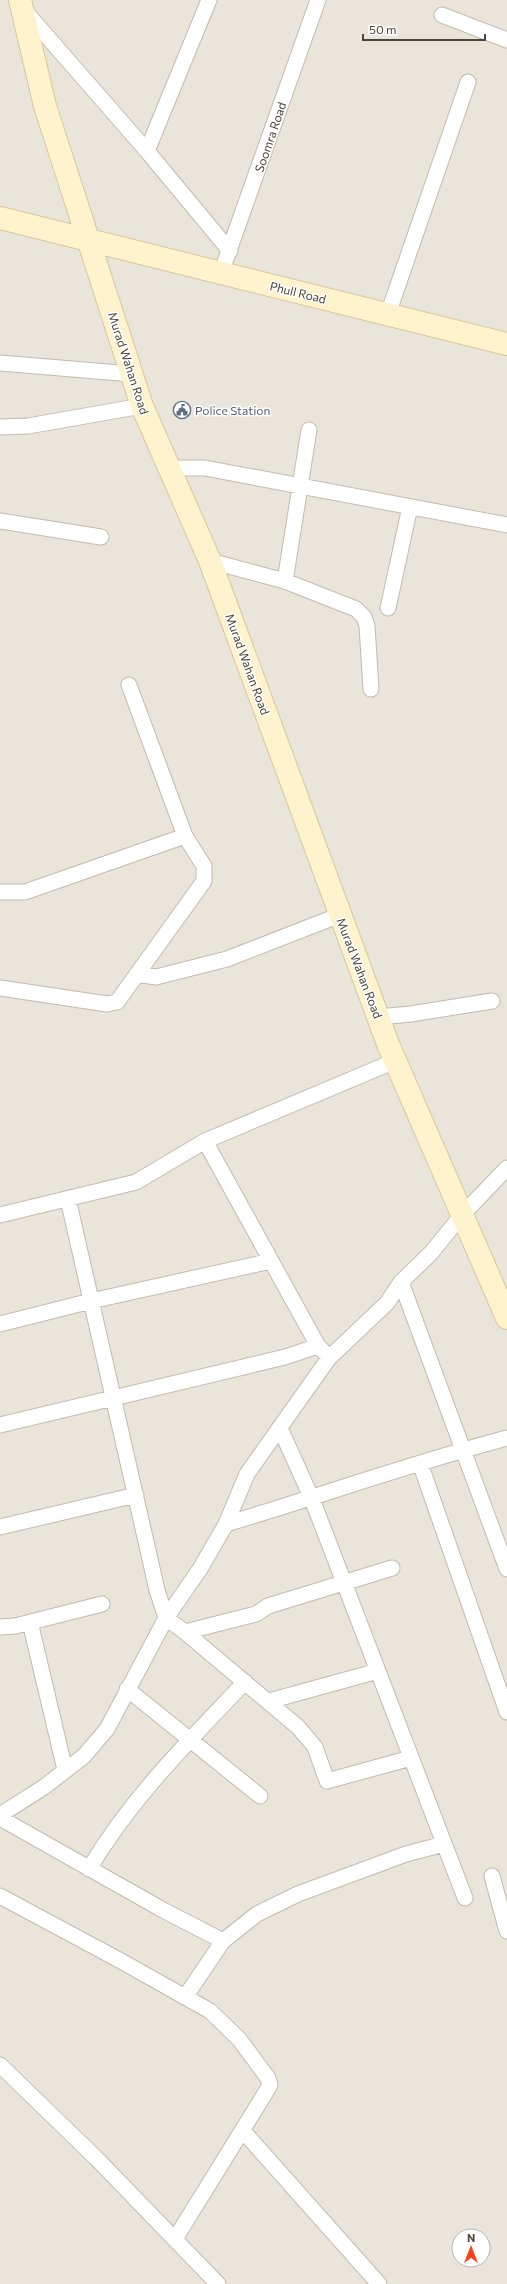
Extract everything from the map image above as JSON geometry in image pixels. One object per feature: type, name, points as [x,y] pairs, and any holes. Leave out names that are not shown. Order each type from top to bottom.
[{"type":"street","points":[[147,151],[209,0]]},
{"type":"street","name":"Soomra Road","points":[[221,273],[318,0]]},
{"type":"street","points":[[21,3],[230,251]]},
{"type":"street","name":"Murad Wahan Road","points":[[21,3],[45,106],[142,406],[171,468],[210,561],[395,1061],[461,1216],[507,1318]]},
{"type":"street","points":[[442,15],[507,40]]},
{"type":"street","points":[[388,314],[468,82]]},
{"type":"street","name":"Phull Road","points":[[0,218],[507,344]]},
{"type":"street","points":[[0,363],[132,374]]},
{"type":"street","points":[[0,427],[28,426],[142,406]]},
{"type":"street","points":[[285,581],[309,430]]},
{"type":"street","points":[[171,468],[205,468],[507,525]]},
{"type":"street","points":[[388,608],[410,507]]},
{"type":"street","points":[[1,526],[101,537]]},
{"type":"street","points":[[210,561],[285,581],[356,610],[364,617],[367,626],[371,690]]},
{"type":"street","points":[[0,988],[107,1004],[117,1002],[204,881],[204,866],[185,836],[129,685]]},
{"type":"street","points":[[0,892],[25,892],[185,836]]},
{"type":"street","points":[[137,974],[156,978],[227,959],[340,915]]},
{"type":"street","points":[[378,1017],[411,1014],[492,1001]]},
{"type":"street","points":[[0,1216],[136,1182],[204,1141],[395,1061]]},
{"type":"street","points":[[204,1141],[318,1346],[328,1358]]},
{"type":"street","points":[[0,1815],[44,1787],[84,1756],[106,1729],[166,1618],[200,1569],[226,1524],[247,1474],[328,1358],[387,1303],[401,1282],[431,1253],[461,1216],[507,1168]]},
{"type":"street","points":[[68,1199],[166,1618],[246,1682],[298,1727],[315,1747],[327,1782],[411,1758]]},
{"type":"street","points":[[0,1324],[91,1301],[271,1261]]},
{"type":"street","points":[[401,1282],[464,1449],[507,1569]]},
{"type":"street","points":[[0,1425],[285,1357],[318,1346]]},
{"type":"street","points":[[280,1428],[312,1499],[465,1898]]},
{"type":"street","points":[[226,1524],[312,1499],[464,1449],[507,1438]]},
{"type":"street","points":[[420,1463],[507,1712]]},
{"type":"street","points":[[0,1527],[136,1495]]},
{"type":"street","points":[[185,1632],[256,1614],[268,1606],[392,1568]]},
{"type":"street","points":[[0,1627],[30,1622],[102,1604]]},
{"type":"street","points":[[30,1622],[65,1770]]},
{"type":"street","points":[[269,1701],[378,1671]]},
{"type":"street","points":[[89,1869],[101,1848],[144,1790],[246,1682]]},
{"type":"street","points":[[127,1689],[260,1796]]},
{"type":"street","points":[[0,1818],[89,1869],[223,1941]]},
{"type":"street","points":[[185,1997],[223,1941],[257,1914],[298,1894],[406,1854],[444,1844]]},
{"type":"street","points":[[492,1876],[507,1931]]},
{"type":"street","points":[[0,1896],[210,2011],[239,2039],[268,2078],[270,2085],[175,2239]]},
{"type":"street","points":[[0,2065],[96,2158],[218,2284]]},
{"type":"street","points":[[243,2130],[379,2284]]},
{"type":"shaded area","points":[[0,0],[507,0],[507,2284],[0,2284]]},
{"type":"place","name":"Police Station","points":[[182,410]]}]
